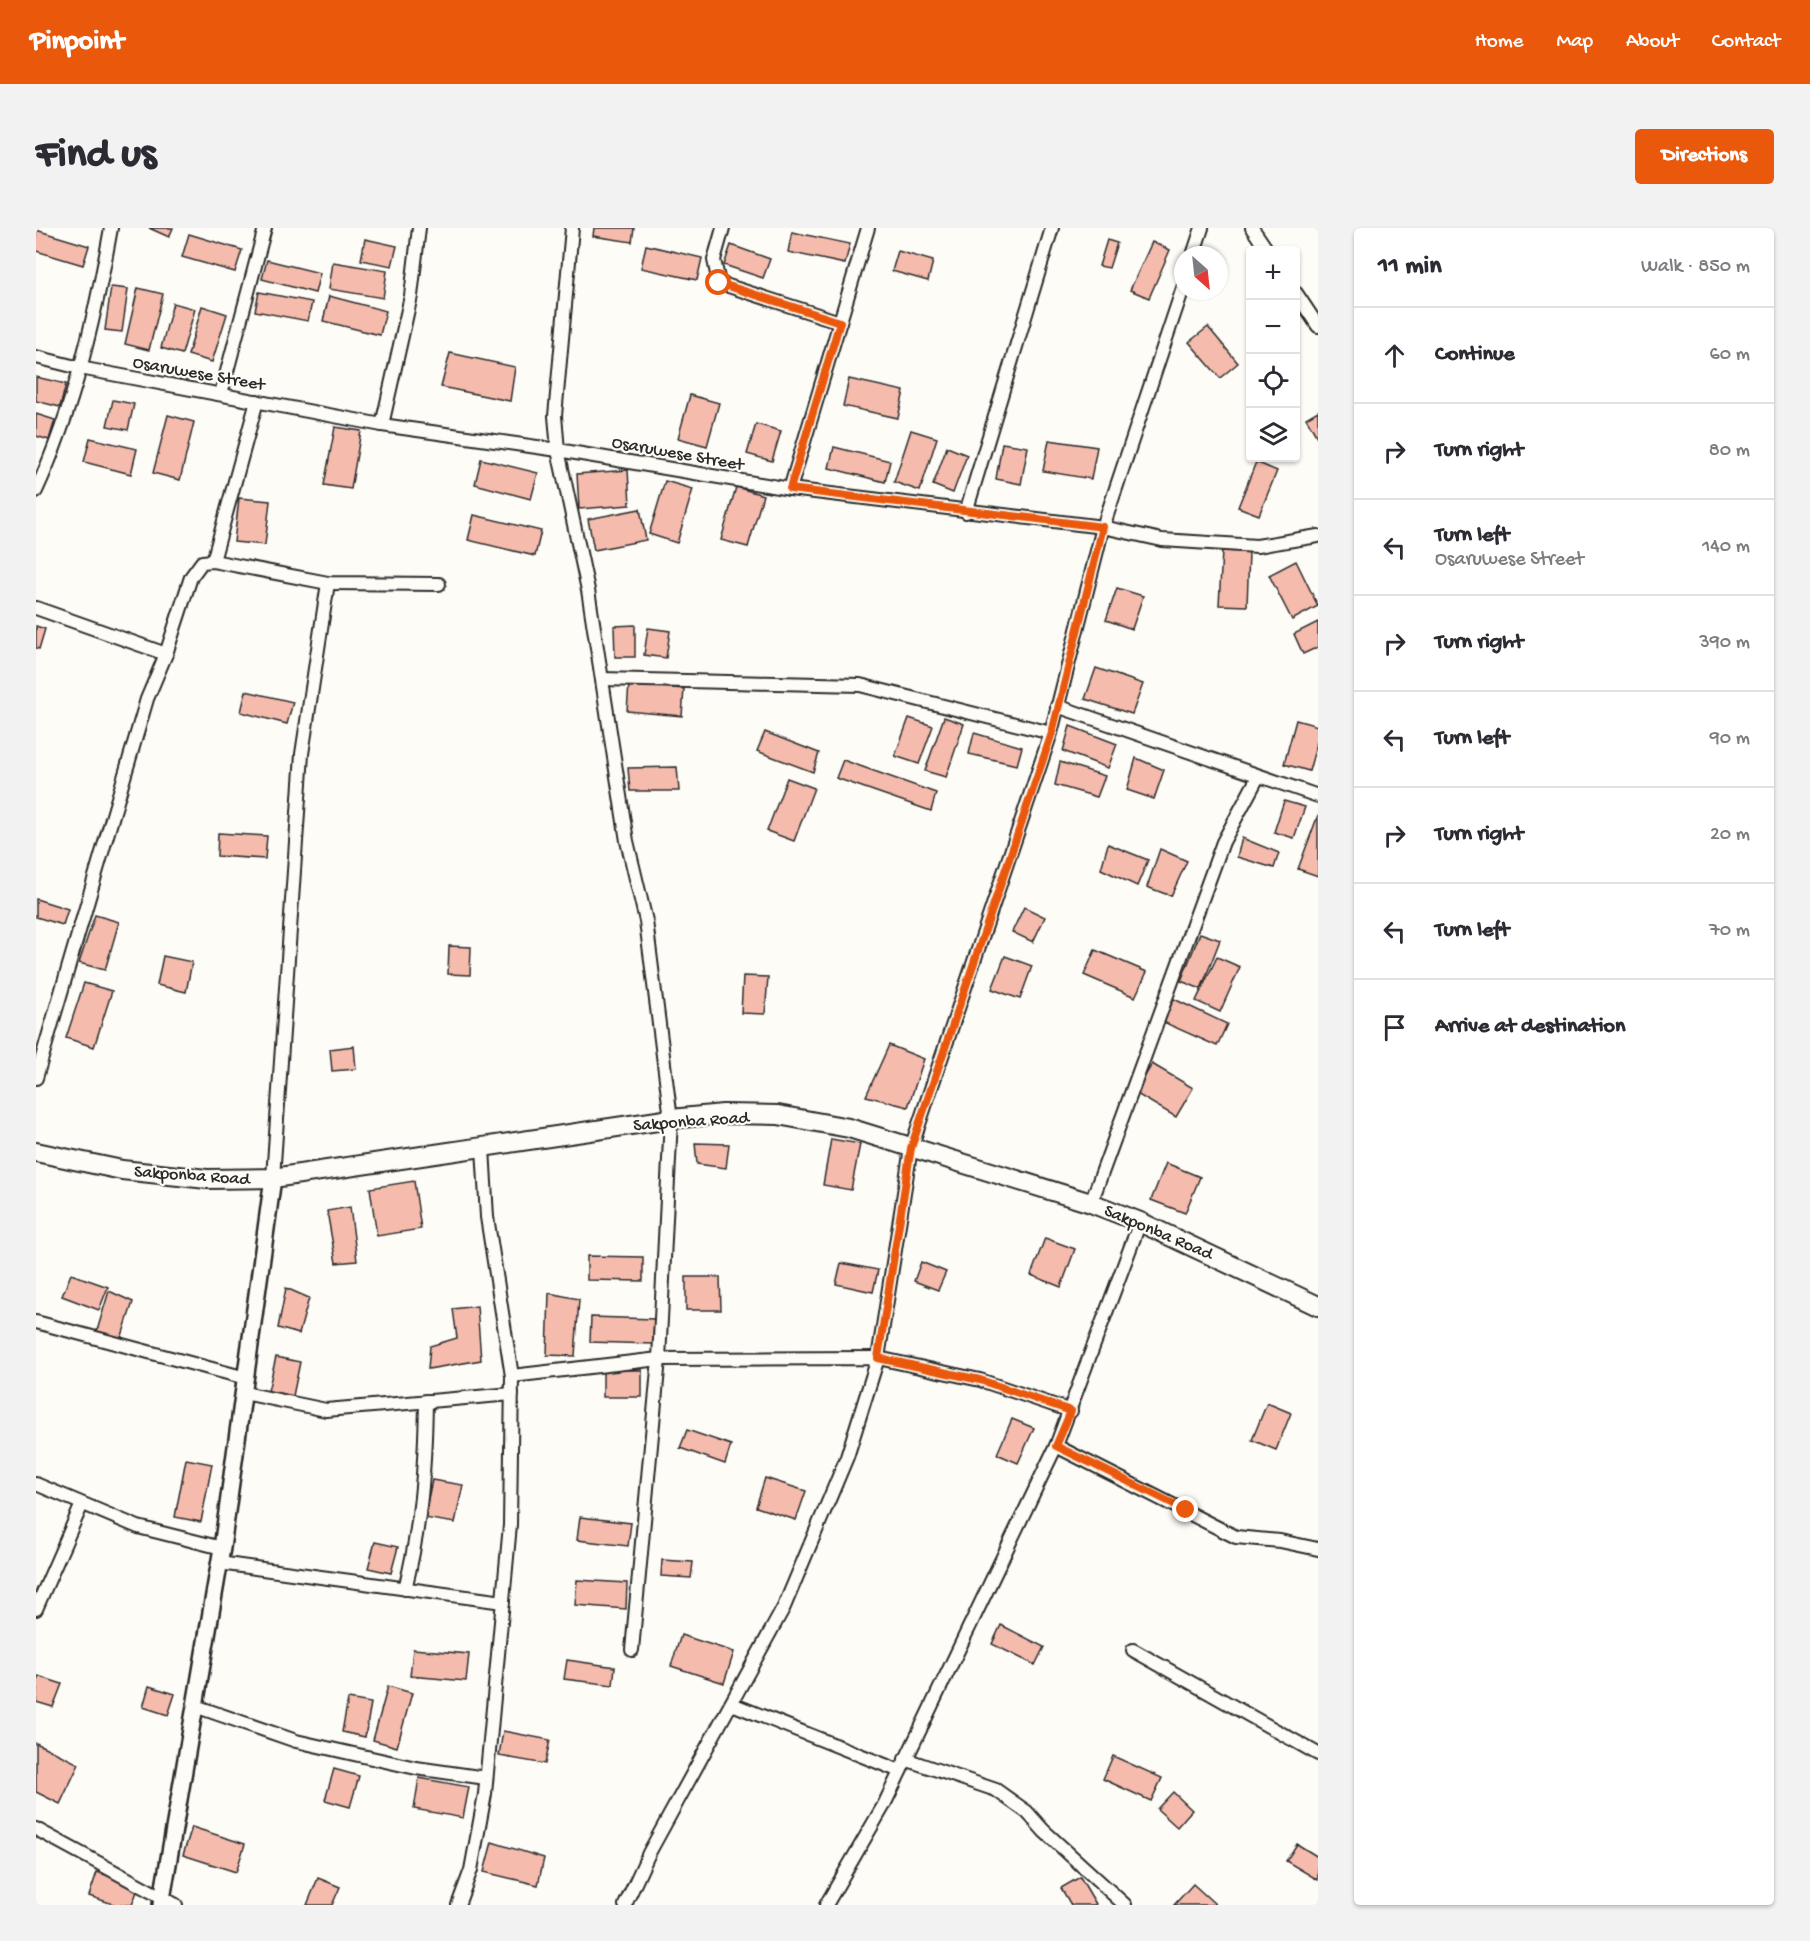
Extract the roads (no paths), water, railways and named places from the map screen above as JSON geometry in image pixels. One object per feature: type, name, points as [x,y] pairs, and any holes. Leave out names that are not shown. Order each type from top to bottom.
[{"type":"main road","name":"Sakponba Road","points":[[36,1152],[132,1171],[207,1179],[273,1178],[671,1119],[723,1114],[778,1115],[849,1128],[1091,1203],[1140,1222],[1318,1306]]},
{"type":"street","points":[[36,491],[59,440],[80,368],[111,228]]},
{"type":"street","points":[[221,394],[265,228]]},
{"type":"street","points":[[382,425],[411,296],[419,228]]},
{"type":"street","points":[[572,228],[555,416],[558,450],[588,590],[627,841],[646,921],[671,1119],[659,1359],[632,1650]]},
{"type":"street","points":[[723,228],[714,260],[719,283],[840,322]]},
{"type":"street","points":[[790,489],[868,228]]},
{"type":"street","points":[[966,512],[1053,228]]},
{"type":"street","points":[[1196,246],[1202,228]]},
{"type":"street","points":[[1258,230],[1265,246]]},
{"type":"street","points":[[1300,298],[1318,326]]},
{"type":"street","points":[[625,1905],[649,1853],[784,1607],[843,1468],[878,1358],[911,1148],[1052,733],[1103,527],[1179,300]]},
{"type":"street","name":"Osaruwese Street","points":[[36,357],[80,368],[382,425],[558,450],[790,489],[1103,527],[1162,540],[1257,546],[1318,536]]},
{"type":"street","points":[[213,561],[257,400]]},
{"type":"street","points":[[36,1078],[147,699],[166,654],[191,577],[202,562],[213,561],[328,583],[439,584]]},
{"type":"street","points":[[162,1901],[221,1556],[273,1178],[302,754],[328,583]]},
{"type":"street","points":[[36,608],[166,654]]},
{"type":"street","points":[[602,679],[860,684],[1052,733]]},
{"type":"street","points":[[1057,706],[1318,796]]},
{"type":"street","points":[[1091,1203],[1223,842],[1258,777]]},
{"type":"street","points":[[458,1905],[471,1870],[486,1778],[510,1525],[512,1376],[487,1218],[483,1148]]},
{"type":"street","points":[[826,1905],[884,1805],[1056,1446],[1140,1222]]},
{"type":"street","points":[[36,1322],[246,1378]]},
{"type":"street","points":[[512,1376],[659,1359],[878,1358],[980,1380],[1071,1411]]},
{"type":"street","points":[[244,1393],[326,1410],[512,1394]]},
{"type":"street","points":[[405,1589],[416,1545],[425,1474],[426,1401]]},
{"type":"street","points":[[1056,1446],[1236,1537],[1280,1541],[1318,1549]]},
{"type":"street","points":[[36,1484],[138,1527],[221,1556],[405,1589],[503,1602]]},
{"type":"street","points":[[36,1609],[82,1503]]},
{"type":"street","points":[[1133,1650],[1318,1754]]},
{"type":"street","points":[[732,1704],[900,1771]]},
{"type":"street","points":[[195,1706],[296,1741],[416,1768],[486,1778]]},
{"type":"street","points":[[905,1759],[996,1790],[1027,1812],[1044,1831],[1125,1905]]},
{"type":"street","points":[[36,1829],[162,1901],[176,1905]]}]
